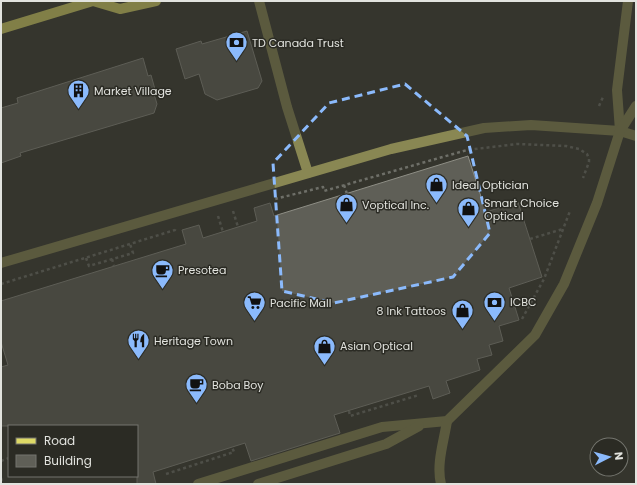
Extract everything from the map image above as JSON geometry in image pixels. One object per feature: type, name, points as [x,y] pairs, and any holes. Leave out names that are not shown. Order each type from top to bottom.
[{"type":"main road","points":[[1,30],[93,1],[120,9],[156,1]]},
{"type":"lane","points":[[259,1],[287,107],[308,173]]},
{"type":"lane","points":[[620,131],[617,90],[628,1]]},
{"type":"lane","points":[[441,484],[439,477],[440,461],[447,421],[535,335],[564,284],[596,203],[620,131],[636,106]]},
{"type":"lane","points":[[1,263],[391,149],[484,128],[531,125],[620,131],[636,136]]},
{"type":"lane","points":[[198,484],[382,427],[447,421]]},
{"type":"lane","points":[[258,484],[386,444],[423,423]]},
{"type":"path","points":[[269,200],[323,187],[324,191],[467,150],[486,147],[534,144],[570,146],[583,151],[589,158]]},
{"type":"path","points":[[583,178],[589,162],[590,153]]},
{"type":"path","points":[[344,185],[347,194]]},
{"type":"path","points":[[238,227],[232,211],[239,209]]},
{"type":"path","points":[[522,319],[544,279],[570,211]]},
{"type":"path","points":[[222,214],[218,216],[223,232]]},
{"type":"path","points":[[1,284],[175,230],[175,228],[182,226]]},
{"type":"path","points":[[530,239],[564,229]]},
{"type":"path","points":[[86,258],[89,266],[133,253],[130,244]]},
{"type":"path","points":[[112,259],[114,266]]},
{"type":"path","points":[[407,393],[409,398]]},
{"type":"path","points":[[349,411],[350,416],[419,395]]},
{"type":"path","points":[[166,474],[234,452],[232,447]]},
{"type":"path","points":[[174,465],[175,471]]},
{"type":"highlighted area","points":[[405,84],[467,136],[490,233],[453,277],[334,303],[282,291],[273,163],[329,103]]},
{"type":"building","points":[[247,31],[262,81],[258,88],[217,100],[205,94],[199,74],[185,79],[176,49],[201,41],[202,44]]},
{"type":"building","name":"Market Village","points":[[143,58],[148,76],[151,75],[156,93],[154,94],[157,104],[154,113],[20,153],[21,156],[1,163],[1,108],[18,103],[17,98]]},
{"type":"building","name":"Pacific Mall","points":[[468,156],[486,212],[518,202],[542,277],[509,288],[519,320],[499,326],[503,341],[489,345],[492,355],[477,359],[480,370],[446,381],[450,393],[433,399],[429,386],[334,415],[340,433],[251,461],[245,443],[153,472],[156,484],[137,484],[138,425],[1,426],[1,367],[8,365],[1,342],[1,301],[186,244],[182,230],[199,225],[203,238],[257,221],[254,208],[270,203],[274,216]]},
{"type":"place","name":"TD Canada Trust","points":[[236,62]]},
{"type":"place","name":"Market Village","points":[[78,110]]},
{"type":"place","name":"Ideal Optician","points":[[436,204]]},
{"type":"place","name":"Voptical Inc.","points":[[346,224]]},
{"type":"place","name":"Smart Choice Optical","points":[[469,228]]},
{"type":"place","name":"Presotea","points":[[163,290]]},
{"type":"place","name":"Pacific Mall","points":[[255,322]]},
{"type":"place","name":"ICBC","points":[[494,322]]},
{"type":"place","name":"8 Ink Tattoos","points":[[462,330]]},
{"type":"place","name":"Heritage Town","points":[[138,360]]},
{"type":"place","name":"Asian Optical","points":[[325,366]]},
{"type":"place","name":"Boba Boy","points":[[196,404]]}]
